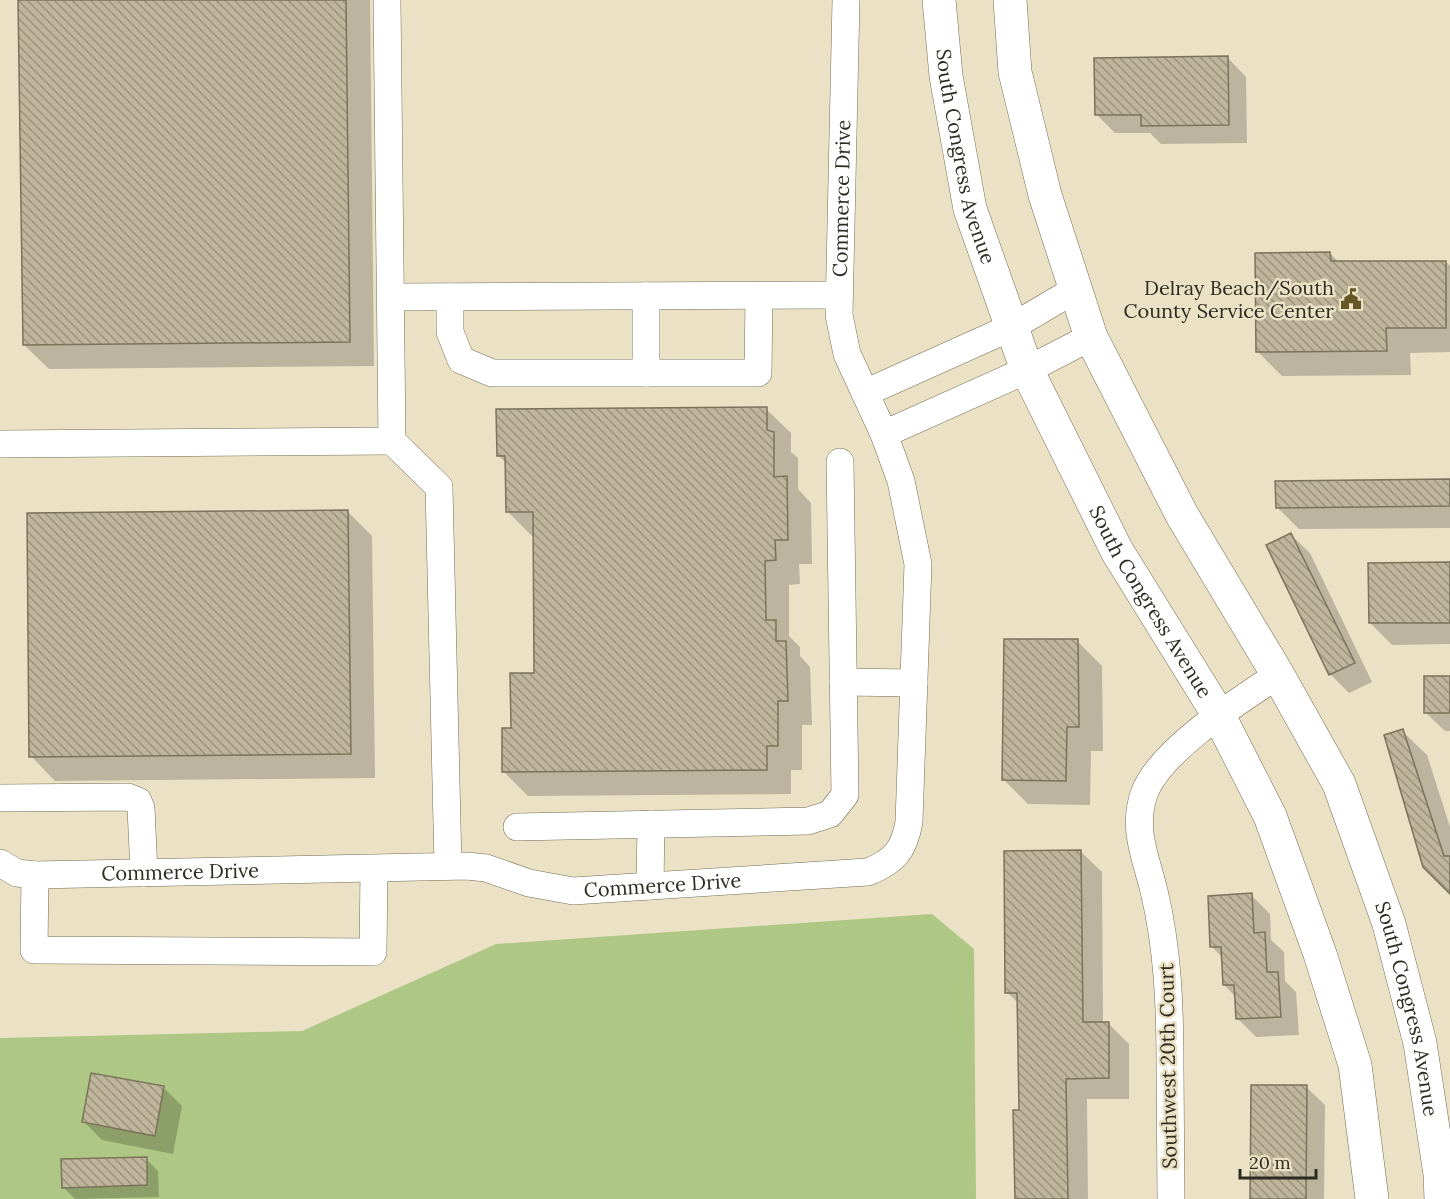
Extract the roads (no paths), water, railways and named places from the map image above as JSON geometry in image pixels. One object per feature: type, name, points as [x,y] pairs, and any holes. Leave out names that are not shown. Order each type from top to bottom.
[{"type":"main road","name":"South Congress Avenue","points":[[939,0],[946,76],[970,209],[1027,370],[1117,551],[1218,714],[1270,816],[1320,954],[1355,1065],[1372,1199]]},
{"type":"main road","name":"South Congress Avenue","points":[[1010,0],[1015,72],[1046,195],[1091,337],[1182,515],[1278,675],[1339,784],[1389,924],[1420,1043],[1440,1174],[1441,1199]]},
{"type":"street","points":[[387,0],[392,441]]},
{"type":"street","name":"Commerce Drive","points":[[0,863],[17,873],[35,875],[448,866],[486,868],[528,882],[573,891],[868,872],[885,866],[898,854],[906,839],[909,822],[918,564],[901,481],[884,434],[848,354],[842,335],[838,295],[846,0]]},
{"type":"street","points":[[865,393],[1012,327],[1076,289]]},
{"type":"street","points":[[391,297],[838,295]]},
{"type":"street","points":[[646,296],[646,373]]},
{"type":"street","points":[[450,297],[450,332],[461,360],[492,373],[758,373],[759,296]]},
{"type":"street","points":[[884,434],[1027,370],[1091,337]]},
{"type":"street","points":[[0,444],[392,441],[439,487],[448,866]]},
{"type":"street","points":[[517,827],[808,821],[830,814],[845,795],[840,462]]},
{"type":"street","name":"Southwest 20th Court","points":[[1171,1199],[1170,1005],[1166,951],[1154,891],[1138,832],[1139,812],[1144,792],[1154,775],[1167,760],[1218,714],[1278,675]]},
{"type":"street","points":[[843,682],[914,683]]},
{"type":"street","points":[[0,798],[128,797],[138,801],[141,808],[144,873]]},
{"type":"street","points":[[650,886],[651,824]]},
{"type":"street","points":[[35,875],[34,950],[373,952],[374,869]]},
{"type":"place","name":"Delray Beach/South County Service Center","points":[[1351,299]]}]
